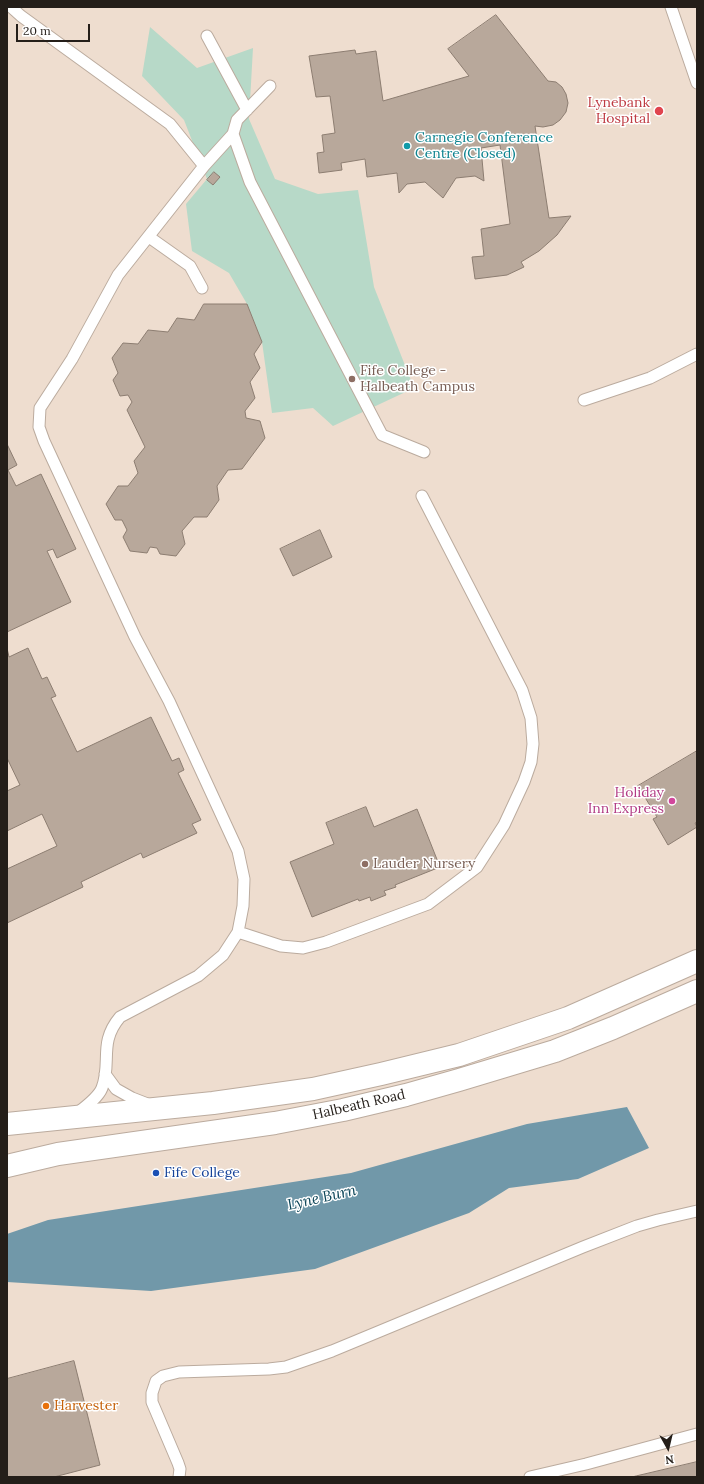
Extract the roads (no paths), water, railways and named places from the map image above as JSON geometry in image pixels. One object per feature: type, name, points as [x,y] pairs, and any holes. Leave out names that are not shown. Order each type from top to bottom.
[{"type":"main road","name":"Halbeath Road","points":[[7,1124],[213,1103],[313,1089],[381,1074],[459,1055],[568,1018],[697,961]]},
{"type":"main road","name":"Halbeath Road","points":[[7,1166],[58,1154],[275,1123],[343,1110],[392,1098],[459,1080],[555,1051],[613,1028],[697,991]]},
{"type":"lane","points":[[11,7],[21,16],[170,124],[204,166]]},
{"type":"lane","points":[[671,7],[697,83]]},
{"type":"lane","points":[[207,36],[247,110]]},
{"type":"lane","points":[[74,1116],[91,1102],[102,1089],[105,1074],[108,1037],[114,1024],[120,1017],[198,976],[223,954],[238,932],[243,906],[244,879],[238,851],[169,701],[135,637],[44,441],[39,427],[40,408],[72,359],[118,275],[204,166],[233,134],[237,120],[270,86]]},
{"type":"lane","points":[[233,134],[250,182],[382,435],[424,452]]},
{"type":"lane","points":[[149,237],[190,266],[202,288]]},
{"type":"lane","points":[[584,400],[650,378],[697,354]]},
{"type":"lane","points":[[238,932],[281,946],[303,948],[326,942],[428,904],[477,867],[504,826],[524,782],[531,762],[533,744],[531,718],[522,690],[422,496]]},
{"type":"lane","points":[[105,1074],[116,1089],[132,1098],[156,1108]]},
{"type":"lane","points":[[179,1477],[180,1469],[178,1463],[152,1402],[152,1394],[156,1381],[163,1376],[179,1372],[269,1369],[286,1367],[332,1351],[637,1226],[697,1211]]},
{"type":"lane","points":[[530,1477],[586,1464],[697,1434]]},
{"type":"water","name":"Lyne Burn","points":[[627,1107],[649,1148],[578,1179],[509,1188],[469,1213],[315,1269],[151,1291],[7,1282],[7,1234],[48,1220],[351,1173],[527,1124]]},
{"type":"place","name":"Lynebank Hospital","points":[[659,111]]},
{"type":"place","name":"Carnegie Conference Centre (Closed)","points":[[407,146]]},
{"type":"place","name":"Fife College - Halbeath Campus","points":[[352,379]]},
{"type":"place","name":"Holiday Inn Express","points":[[672,801]]},
{"type":"place","name":"Lauder Nursery","points":[[365,864]]},
{"type":"place","name":"Fife College","points":[[156,1173]]},
{"type":"place","name":"Harvester","points":[[46,1406]]}]
